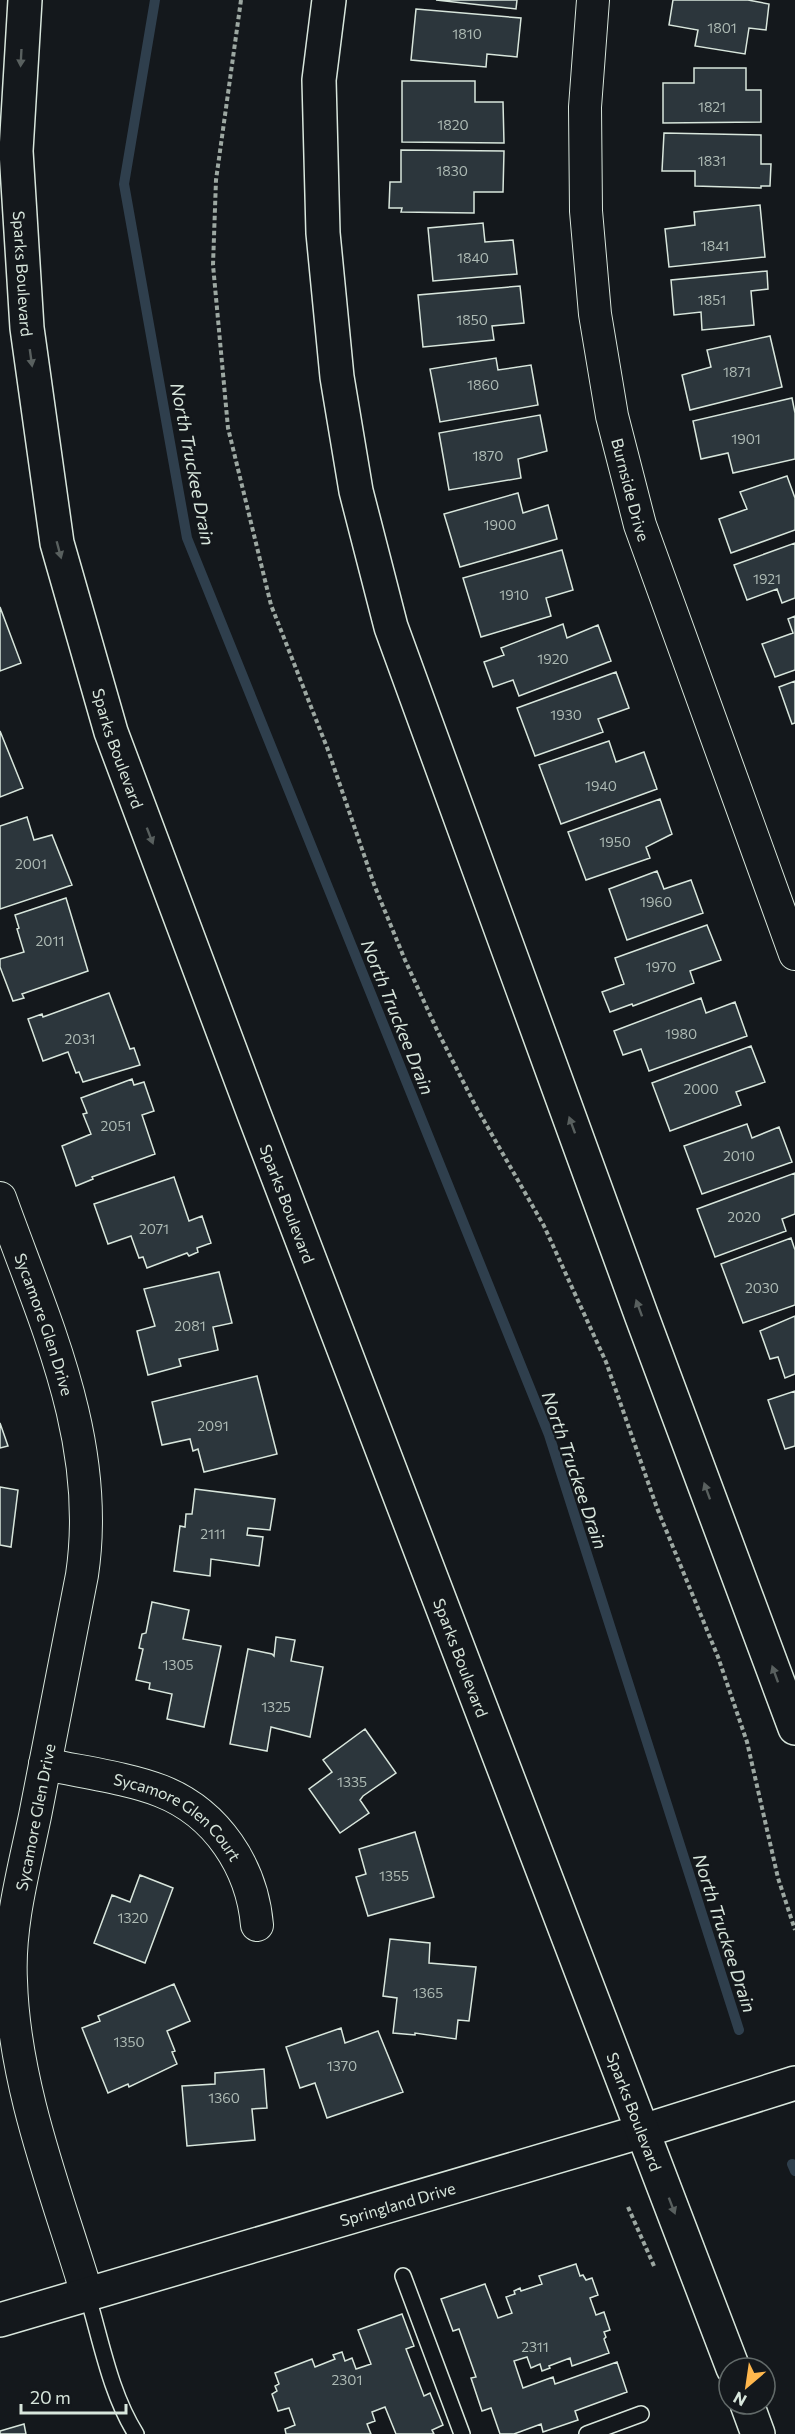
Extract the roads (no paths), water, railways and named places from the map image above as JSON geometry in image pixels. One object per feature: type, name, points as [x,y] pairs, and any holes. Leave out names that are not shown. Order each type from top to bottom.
[{"type":"main road","name":"Sparks Boulevard","points":[[25,0],[16,151],[27,328],[57,543],[111,732],[728,2356]]},
{"type":"main road","points":[[329,0],[319,80],[323,233],[327,277],[337,377],[356,491],[391,627],[642,1317],[795,1728]]},
{"type":"main road","name":"Springland Drive","points":[[0,2320],[644,2131],[795,2083]]},
{"type":"main road","points":[[751,2416],[758,2434]]},
{"type":"street","name":"Burnside Drive","points":[[593,0],[585,107],[586,211],[595,314],[612,416],[640,525],[795,954]]},
{"type":"street","name":"Sycamore Glen Drive","points":[[0,1198],[62,1370],[78,1433],[86,1481],[87,1528],[84,1564],[20,1889],[12,1946],[12,1998],[15,2038],[30,2105],[87,2294]]},
{"type":"street","name":"Sycamore Glen Court","points":[[45,1764],[161,1791],[196,1810],[224,1838],[242,1869],[250,1886],[257,1925]]},
{"type":"lane","points":[[403,2276],[462,2434]]},
{"type":"lane","name":"Sycamore Glen Drive","points":[[87,2294],[114,2385],[136,2434]]},
{"type":"lane","points":[[587,2434],[641,2414]]},
{"type":"waterway","name":"North Truckee Drain","points":[[155,0],[124,184],[187,538],[549,1435],[739,2030]]},
{"type":"waterway","name":"North Truckee Drain","points":[[792,2164],[795,2171]]}]
